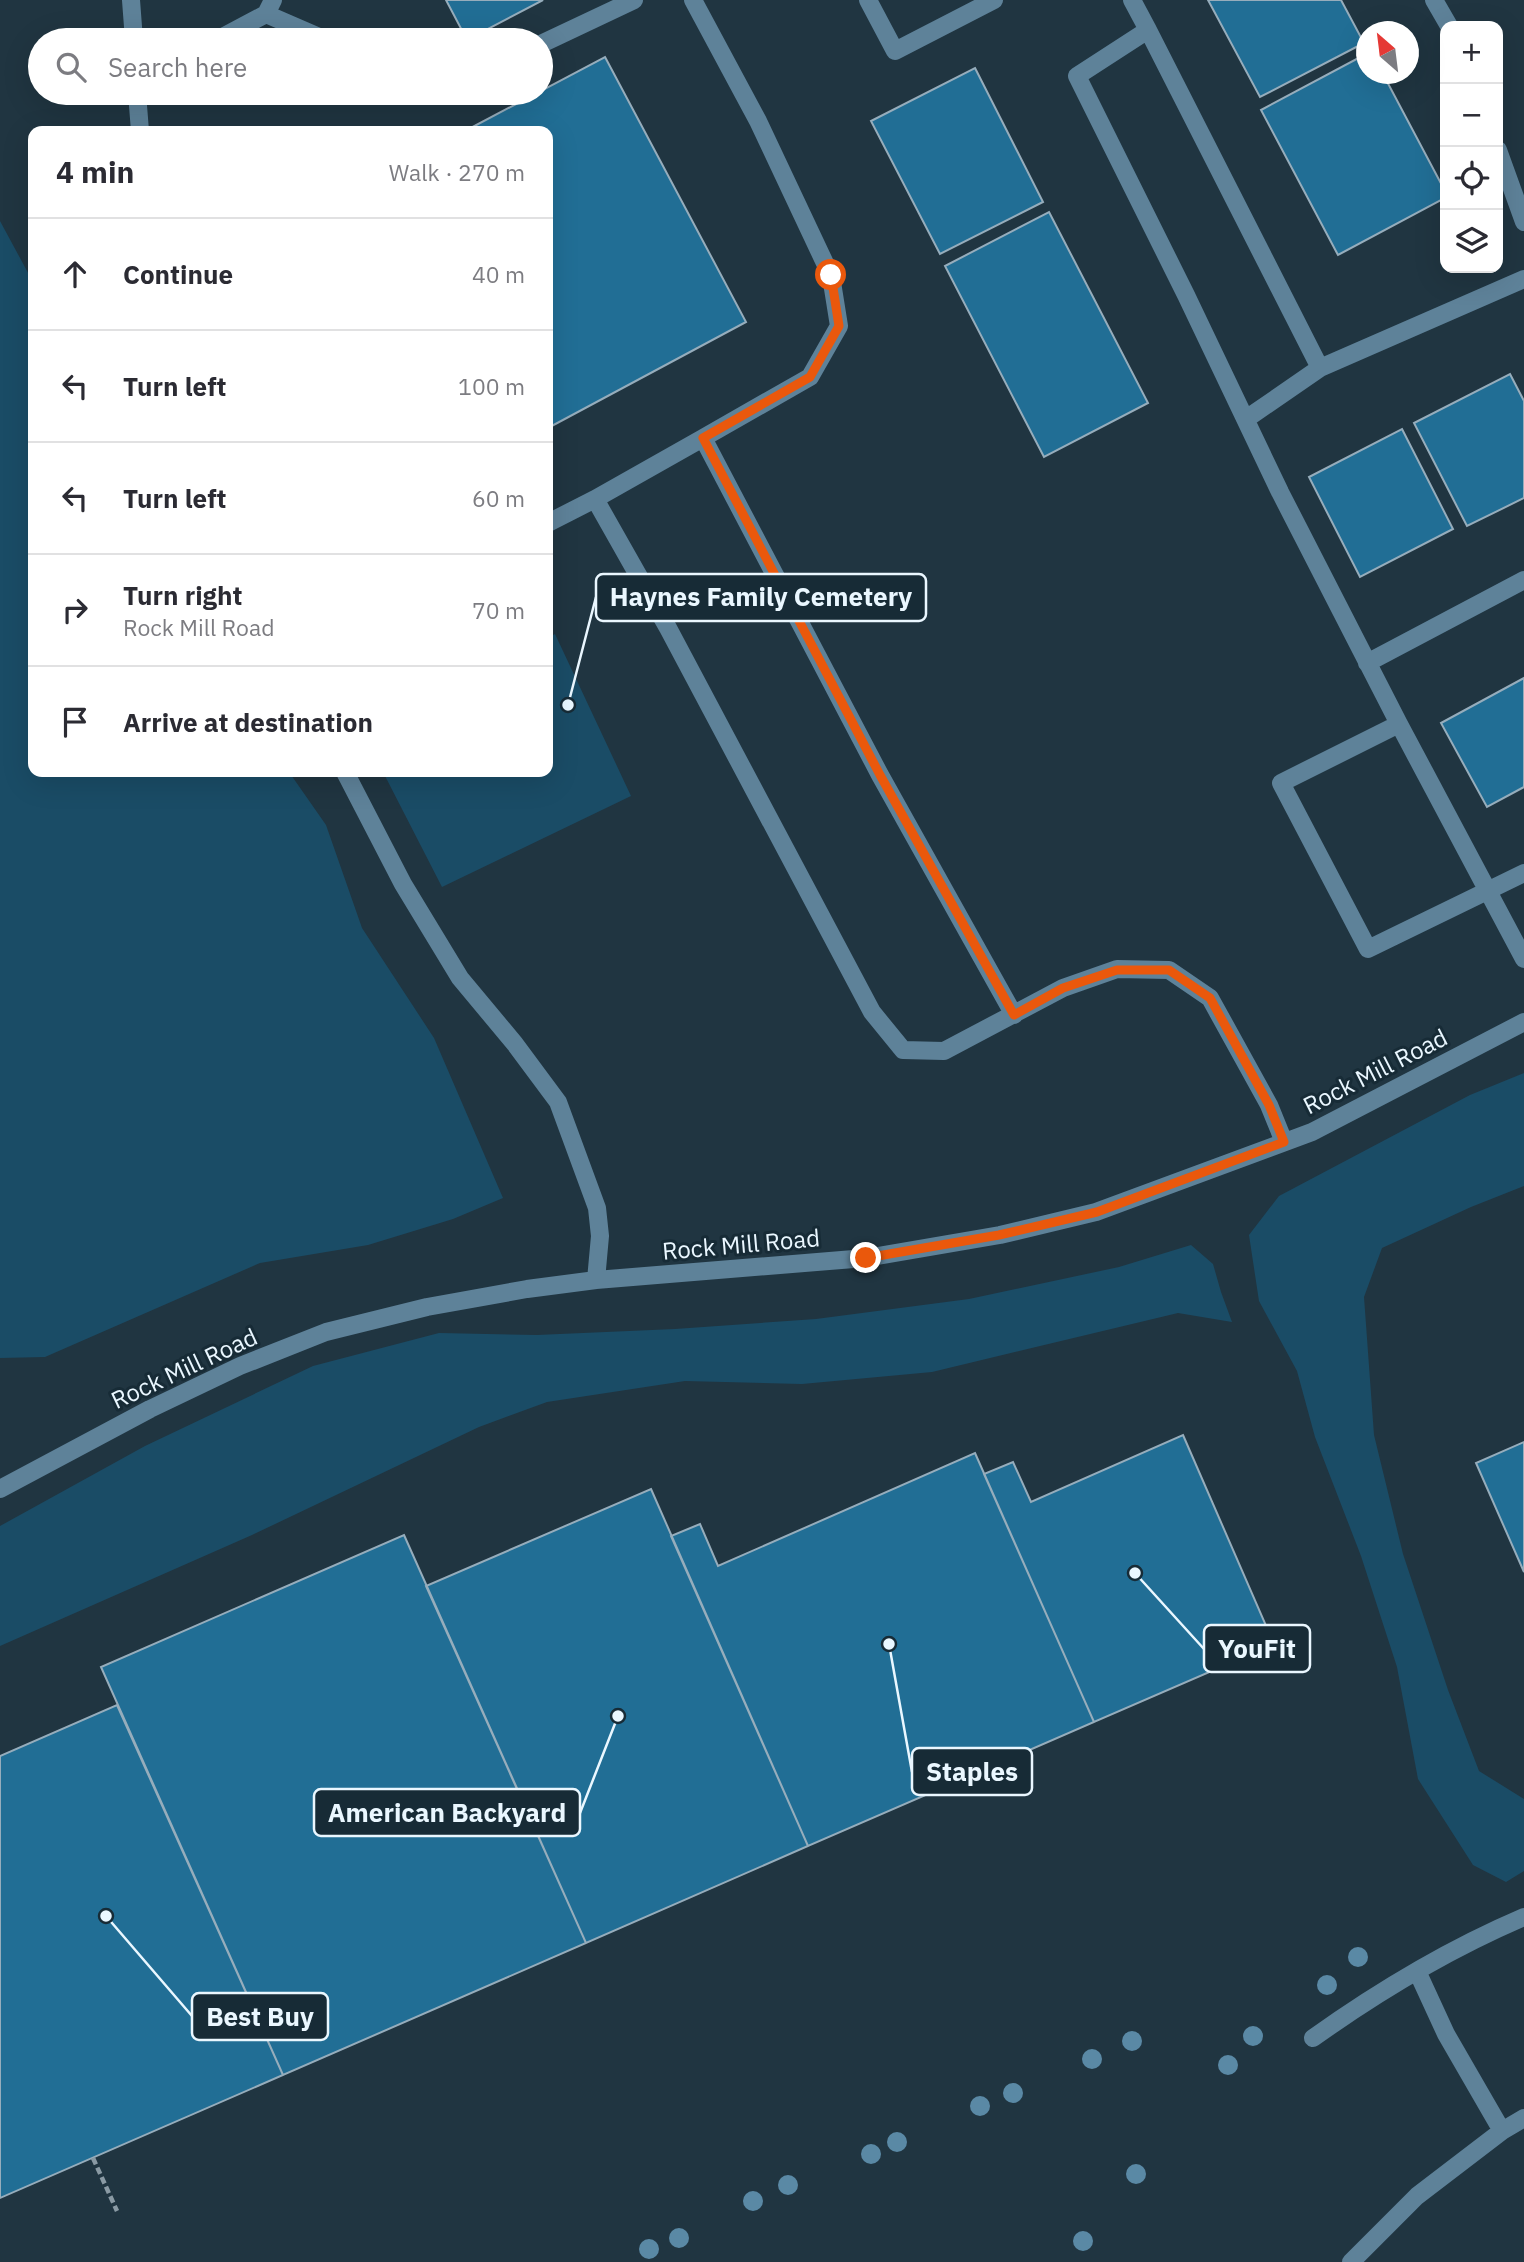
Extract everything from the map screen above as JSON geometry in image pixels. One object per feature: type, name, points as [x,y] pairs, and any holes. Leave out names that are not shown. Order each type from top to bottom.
[{"type":"street","points":[[131,0],[133,28]]},
{"type":"street","points":[[553,38],[634,0]]},
{"type":"street","points":[[553,520],[810,377],[839,326],[831,275],[758,121],[693,0]]},
{"type":"street","points":[[868,0],[895,51],[994,0]]},
{"type":"street","points":[[1132,0],[1320,368]]},
{"type":"street","points":[[1434,0],[1446,21]]},
{"type":"street","points":[[236,28],[269,7],[305,28]]},
{"type":"street","points":[[1149,30],[1077,76],[1280,492],[1524,959]]},
{"type":"street","points":[[138,105],[140,126]]},
{"type":"street","points":[[1503,164],[1524,222]]},
{"type":"street","points":[[1245,419],[1320,368],[1524,279]]},
{"type":"street","points":[[703,438],[880,775],[1014,1015]]},
{"type":"street","points":[[595,499],[668,628],[872,1012],[903,1050],[944,1051],[1063,988],[1117,970],[1169,970],[1210,998],[1269,1105],[1284,1142]]},
{"type":"street","points":[[1367,663],[1524,580]]},
{"type":"street","points":[[1399,724],[1281,783],[1368,949],[1524,873]]},
{"type":"street","points":[[348,777],[403,884],[460,978],[515,1044],[558,1102],[597,1208],[600,1236],[596,1280]]},
{"type":"street","name":"Rock Mill Road","points":[[0,1489],[183,1393],[240,1366],[326,1332],[426,1307],[527,1289],[596,1280],[866,1258],[999,1235],[1097,1212],[1312,1132],[1524,1022]]},
{"type":"street","points":[[1313,2038],[1417,1971],[1524,1917]]},
{"type":"street","points":[[1417,1971],[1446,2034],[1502,2131]]},
{"type":"street","points":[[1351,2262],[1417,2196],[1502,2131],[1524,2118]]},
{"type":"path","points":[[93,2158],[117,2211]]},
{"type":"shaded area","points":[[0,221],[28,273],[28,777],[292,777],[326,825],[362,928],[434,1038],[503,1198],[453,1219],[368,1245],[260,1263],[45,1357],[0,1358]]},
{"type":"shaded area","points":[[555,634],[631,796],[442,887],[386,777],[553,777]]},
{"type":"shaded area","points":[[1524,1073],[1524,1186],[1382,1248],[1364,1297],[1374,1435],[1403,1554],[1448,1690],[1479,1771],[1524,1799],[1524,1871],[1506,1882],[1473,1865],[1418,1779],[1397,1667],[1361,1556],[1315,1437],[1297,1371],[1259,1301],[1249,1235],[1279,1196],[1470,1095]]},
{"type":"shaded area","points":[[1191,1245],[1213,1264],[1232,1322],[1178,1313],[932,1372],[802,1384],[685,1381],[547,1402],[479,1427],[252,1535],[0,1646],[0,1526],[145,1446],[313,1366],[439,1333],[537,1335],[675,1329],[816,1319],[969,1299],[1119,1267]]},
{"type":"building","points":[[446,0],[543,0],[490,28],[461,28]]},
{"type":"building","points":[[1208,0],[1341,0],[1356,28],[1356,47],[1260,97]]},
{"type":"building","points":[[605,57],[746,322],[553,425],[553,126],[474,126],[514,105],[553,105],[553,84]]},
{"type":"building","points":[[1356,59],[1356,84],[1388,84],[1440,182],[1440,201],[1338,255],[1261,110]]},
{"type":"building","points":[[975,68],[1043,202],[940,254],[871,121]]},
{"type":"building","points":[[1049,212],[1148,403],[1044,457],[945,266]]},
{"type":"building","points":[[1510,374],[1524,401],[1524,498],[1467,526],[1414,423]]},
{"type":"building","points":[[1402,429],[1453,529],[1360,577],[1309,477]]},
{"type":"building","points":[[1524,678],[1524,787],[1487,807],[1441,723]]},
{"type":"building","points":[[1183,1435],[1274,1644],[1094,1722],[984,1474],[1013,1462],[1031,1502]]},
{"type":"building","points":[[1524,1442],[1524,1572],[1476,1463]]},
{"type":"building","points":[[975,1453],[1094,1722],[808,1846],[671,1536],[700,1524],[718,1566]]},
{"type":"building","points":[[651,1489],[808,1846],[586,1943],[426,1586]]},
{"type":"building","points":[[404,1535],[586,1943],[283,2075],[101,1667]]},
{"type":"building","points":[[117,1705],[283,2075],[0,2198],[0,1756]]},
{"type":"place","name":"Haynes Family Cemetery","points":[[568,705]]},
{"type":"place","name":"YouFit","points":[[1135,1573]]},
{"type":"place","name":"Staples","points":[[889,1644]]},
{"type":"place","name":"American Backyard","points":[[618,1716]]},
{"type":"place","name":"Best Buy","points":[[106,1916]]},
{"type":"route","points":[[831,275],[839,326],[810,377],[703,438],[880,775],[1014,1015],[1063,988],[1117,970],[1169,970],[1210,998],[1269,1105],[1284,1142],[1097,1212],[999,1235],[866,1258]]}]
